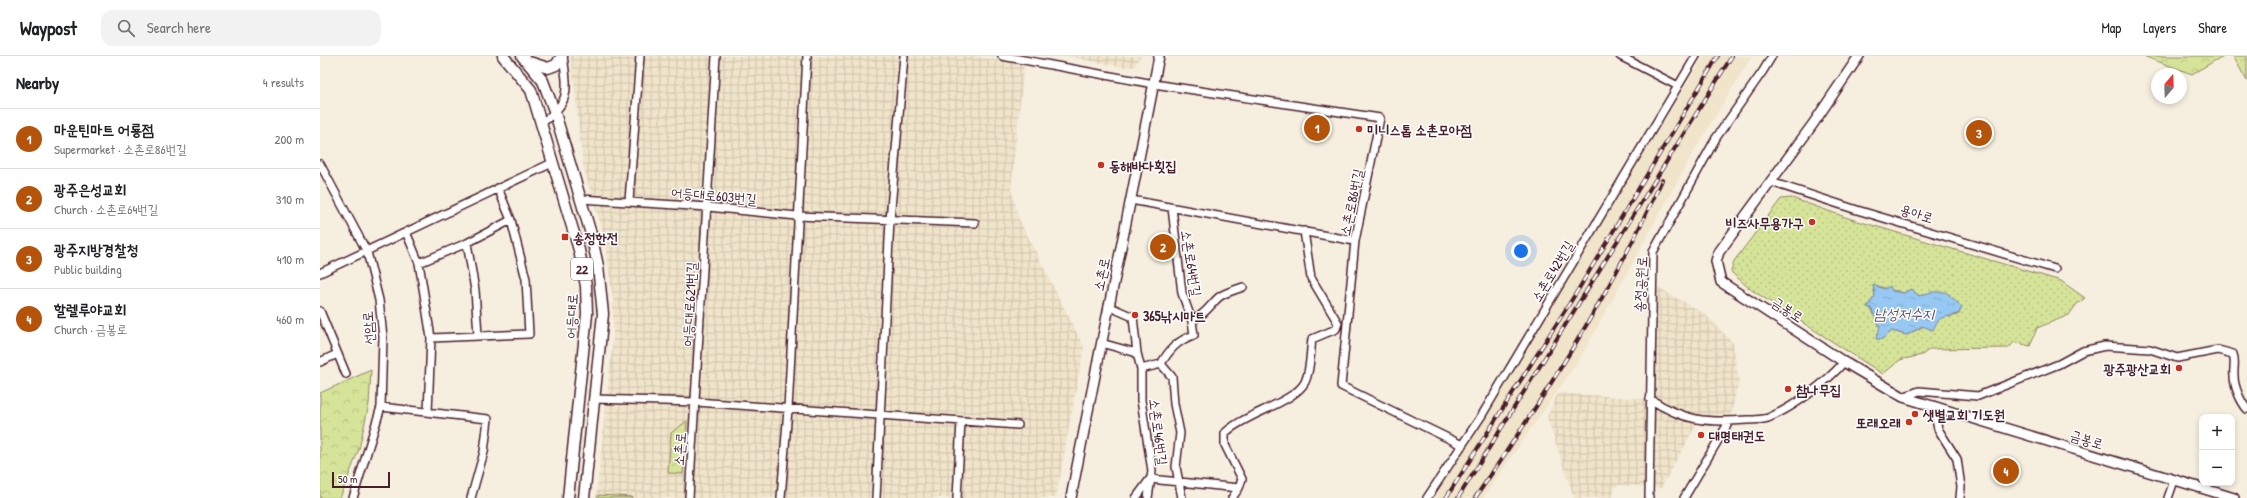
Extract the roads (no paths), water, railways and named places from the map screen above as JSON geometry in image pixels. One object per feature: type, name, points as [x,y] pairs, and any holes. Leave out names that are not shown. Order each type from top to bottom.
[{"type":"main road","name":"어등대로","points":[[503,56],[531,90],[579,250],[586,286],[587,314],[568,498]]},
{"type":"main road","points":[[523,58],[539,67],[548,68],[556,65],[562,56]]},
{"type":"main road","name":"어등대로","points":[[523,58],[543,81],[555,113],[581,199],[598,266],[603,314],[584,498]]},
{"type":"street","points":[[540,124],[555,113],[562,104],[565,96],[566,81],[562,56]]},
{"type":"street","points":[[628,201],[640,56]]},
{"type":"street","name":"어등대로621번길","points":[[696,402],[716,56]]},
{"type":"street","points":[[781,498],[788,409],[797,216],[807,56]]},
{"type":"street","points":[[876,498],[890,220],[904,56]]},
{"type":"street","points":[[1002,56],[1154,84]]},
{"type":"street","name":"소촌로","points":[[1071,498],[1108,306],[1131,200],[1159,56]]},
{"type":"street","points":[[1620,56],[1678,86]]},
{"type":"street","name":"소촌로42번길","points":[[1427,498],[1462,445],[1602,216],[1696,56]]},
{"type":"street","name":"송정공원로","points":[[1649,498],[1653,252],[1716,138],[1764,71],[1772,56]]},
{"type":"street","points":[[1771,182],[1813,124],[1859,56]]},
{"type":"street","name":"소촌로86번길","points":[[1154,84],[1380,118],[1355,241],[1341,386],[1462,445]]},
{"type":"street","points":[[320,273],[367,252],[552,162]]},
{"type":"street","name":"선암로","points":[[320,164],[367,252],[379,300],[383,337],[381,408],[353,498]]},
{"type":"street","name":"금봉로","points":[[1771,182],[1719,252],[1716,261],[1720,282],[1844,362],[1903,397],[1933,405],[2174,481],[2234,498]]},
{"type":"street","name":"용아로","points":[[1771,182],[1857,210],[2055,269]]},
{"type":"street","points":[[431,338],[529,334],[526,279],[511,220],[498,188]]},
{"type":"street","name":"어등대로603번길","points":[[581,199],[708,207],[797,216],[975,223]]},
{"type":"street","points":[[1131,200],[1355,241]]},
{"type":"street","name":"소촌로64번길","points":[[1161,364],[1168,351],[1184,338],[1194,335],[1192,320],[1182,293],[1172,208]]},
{"type":"street","points":[[419,263],[467,243],[511,220]]},
{"type":"street","points":[[1232,498],[1239,488],[1242,479],[1224,445],[1225,433],[1238,421],[1298,392],[1309,371],[1312,339],[1336,329],[1338,323],[1311,278],[1304,231]]},
{"type":"street","points":[[406,232],[419,263],[431,338],[428,412]]},
{"type":"street","points":[[467,243],[475,290],[478,335]]},
{"type":"street","name":"소촌로64번길","points":[[1192,320],[1205,314],[1219,298],[1229,291],[1243,287]]},
{"type":"street","points":[[1108,306],[1133,317],[1137,353],[1141,369],[1161,364]]},
{"type":"street","points":[[320,311],[346,374]]},
{"type":"street","points":[[1101,343],[1137,353]]},
{"type":"street","points":[[1903,397],[1919,391],[1978,396],[2059,364],[2083,351],[2105,346],[2150,348],[2177,358],[2218,350],[2233,354],[2236,361],[2234,376],[2242,404],[2247,409]]},
{"type":"street","points":[[320,362],[337,354]]},
{"type":"street","points":[[1650,400],[1672,413],[1699,420],[1729,422],[1767,419],[1800,399],[1832,376],[1844,362]]},
{"type":"street","name":"소촌로46번길","points":[[1161,364],[1172,377],[1174,404],[1180,433],[1176,466],[1182,498]]},
{"type":"street","name":"소촌로46번길","points":[[1141,369],[1141,400],[1152,471],[1148,498]]},
{"type":"street","points":[[594,399],[696,402],[1018,425]]},
{"type":"street","name":"소촌로","points":[[689,498],[696,402]]},
{"type":"street","points":[[1933,405],[1938,429],[1957,460],[1961,487],[1960,498]]},
{"type":"street","points":[[381,408],[488,419],[484,452],[471,498]]},
{"type":"street","points":[[957,498],[961,421]]},
{"type":"street","points":[[1684,498],[1729,422]]},
{"type":"street","points":[[1136,498],[1150,479],[1239,488]]},
{"type":"street","points":[[2168,498],[2174,481]]},
{"type":"water","name":"남성저수지","points":[[1873,285],[1885,289],[1890,286],[1892,291],[1904,293],[1911,289],[1919,296],[1931,292],[1946,292],[1962,307],[1959,313],[1943,317],[1938,321],[1933,330],[1922,326],[1907,335],[1892,331],[1882,339],[1876,339],[1880,327],[1871,308],[1867,307],[1875,296]]},
{"type":"railway","points":[[1446,498],[1578,290],[1718,56]]},
{"type":"railway","points":[[1458,498],[1732,56]]},
{"type":"railway","points":[[1475,498],[1527,421],[1576,343],[1621,263],[1662,180]]},
{"type":"place","name":"마운틴마트 어룡점","points":[[1317,128]]},
{"type":"place","name":"미니스톱 소촌모아점","points":[[1359,129]]},
{"type":"place","name":"광주지방경찰청","points":[[1979,133]]},
{"type":"place","name":"동해바다횟집","points":[[1101,165]]},
{"type":"place","name":"비즈사무용가구","points":[[1812,222]]},
{"type":"place","name":"송정한전","points":[[565,237]]},
{"type":"place","name":"광주은성교회","points":[[1163,247]]},
{"type":"place","name":"365낚시마트","points":[[1135,315]]},
{"type":"place","name":"광주광산교회","points":[[2179,368]]},
{"type":"place","name":"참나무집","points":[[1788,389]]},
{"type":"place","name":"샛별교회 기도원","points":[[1915,414]]},
{"type":"place","name":"또래오래","points":[[1909,422]]},
{"type":"place","name":"대명태권도","points":[[1701,435]]},
{"type":"place","name":"할렐루야교회","points":[[2006,471]]}]
